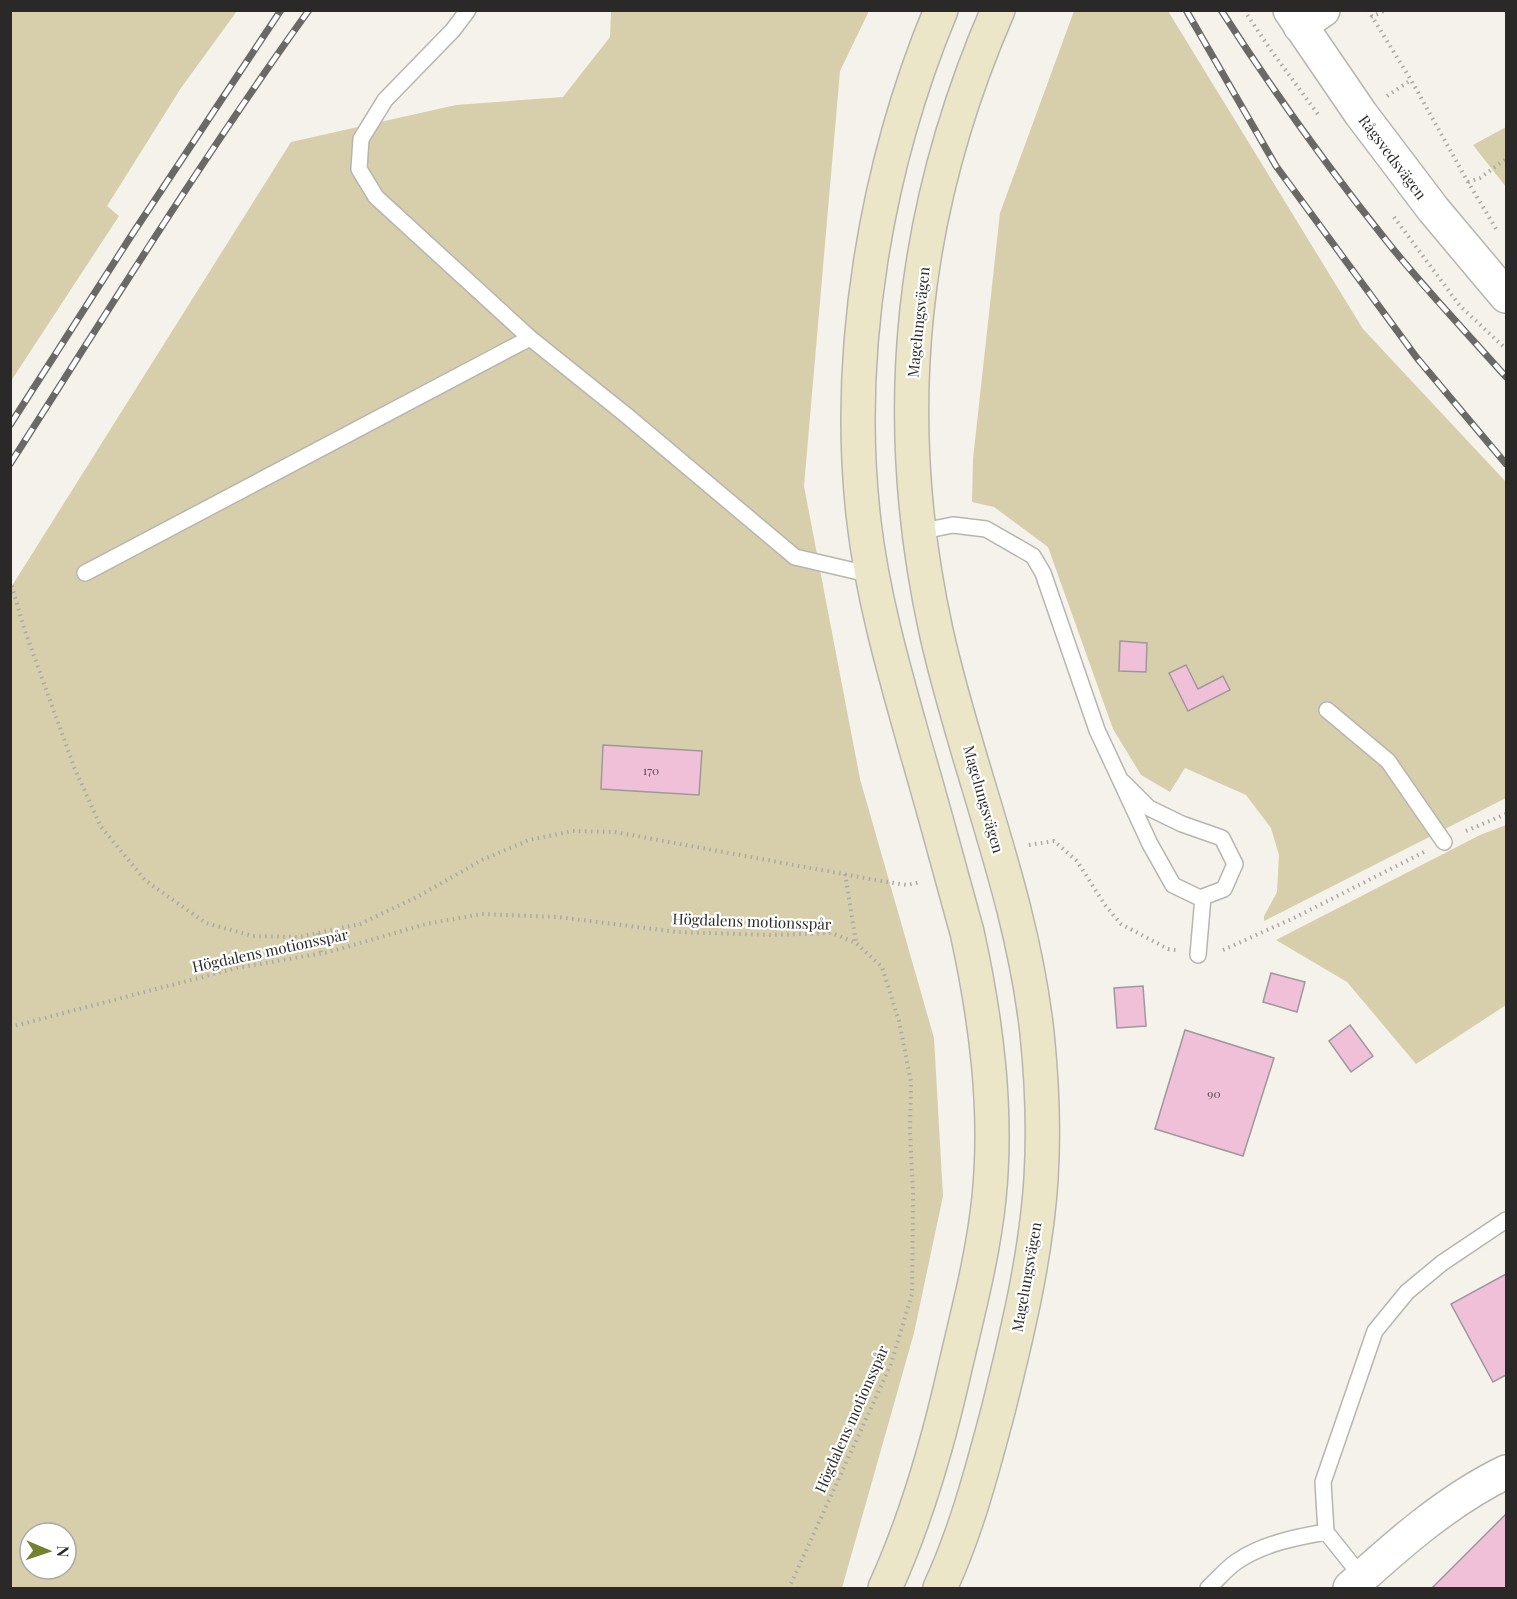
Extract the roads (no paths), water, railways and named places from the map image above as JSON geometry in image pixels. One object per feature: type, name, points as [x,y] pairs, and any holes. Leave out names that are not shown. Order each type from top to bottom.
[{"type":"main road","points":[[885,1588],[905,1544],[930,1467],[972,1295],[989,1197],[992,1141],[991,1086],[985,1029],[967,932],[899,692],[872,575],[864,522],[860,453],[859,386],[864,318],[880,213],[895,148],[929,39],[941,10]]},
{"type":"main road","name":"Magelungsvägen","points":[[940,1588],[954,1557],[970,1508],[1005,1384],[1035,1238],[1041,1182],[1043,1122],[1037,1034],[1029,974],[999,854],[937,632],[918,532],[911,456],[910,403],[919,289],[928,231],[957,119],[977,59],[999,10]]},
{"type":"street","name":"Rågsvedsvägen","points":[[1305,16],[1361,114],[1433,209],[1506,296]]},
{"type":"street","points":[[1356,1583],[1424,1524],[1466,1495],[1506,1472]]},
{"type":"lane","points":[[468,10],[453,30],[386,100],[361,139],[359,170],[376,197],[530,338],[626,415],[795,557],[872,575]]},
{"type":"lane","points":[[85,573],[530,338]]},
{"type":"lane","points":[[918,532],[953,525],[986,529],[1032,556],[1043,573],[1097,730],[1150,844],[1173,885],[1200,898],[1224,889],[1235,864],[1222,838],[1182,824],[1149,808],[1123,782]]},
{"type":"lane","points":[[1327,710],[1388,761],[1444,842]]},
{"type":"lane","points":[[1198,954],[1203,897]]},
{"type":"lane","points":[[1356,1583],[1326,1532],[1323,1482],[1375,1331],[1407,1292],[1442,1263],[1506,1220]]},
{"type":"lane","points":[[1208,1588],[1235,1563],[1245,1557],[1292,1538],[1326,1532]]},
{"type":"railway","points":[[10,425],[133,233],[281,10]]},
{"type":"railway","points":[[10,464],[194,178],[309,10]]},
{"type":"railway","points":[[1186,10],[1276,166],[1417,358],[1506,464]]},
{"type":"railway","points":[[1221,10],[1281,100],[1367,216],[1417,278],[1506,377]]}]
